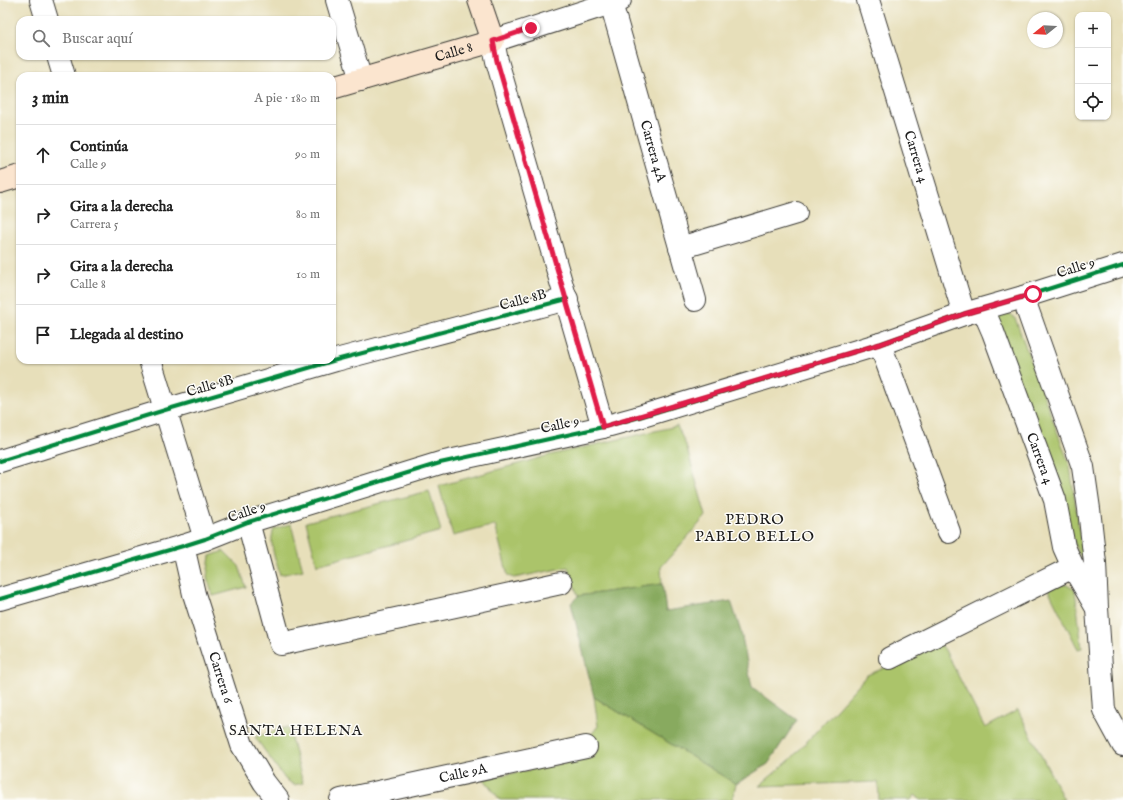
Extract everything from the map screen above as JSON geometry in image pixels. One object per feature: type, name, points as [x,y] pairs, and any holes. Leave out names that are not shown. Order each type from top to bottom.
[{"type":"main road","points":[[479,0],[493,41]]},
{"type":"main road","name":"Calle 8","points":[[336,87],[493,41]]},
{"type":"main road","points":[[0,182],[16,177]]},
{"type":"street","points":[[41,0],[46,16]]},
{"type":"street","points":[[337,0],[361,80]]},
{"type":"street","name":"Carrera 4","points":[[868,0],[973,311],[993,332],[1055,500],[1064,547],[1073,567],[1097,608]]},
{"type":"street","name":"Calle 8","points":[[493,41],[615,2]]},
{"type":"street","name":"Carrera 4A","points":[[615,2],[695,300]]},
{"type":"street","points":[[493,41],[497,61],[603,427]]},
{"type":"street","points":[[59,60],[63,72]]},
{"type":"street","points":[[680,248],[796,213]]},
{"type":"street","name":"Calle 9","points":[[0,600],[183,546],[248,522],[440,463],[603,427],[880,344],[973,311],[1023,297],[1123,265]]},
{"type":"street","name":"Carrera 4","points":[[1023,297],[1083,467],[1095,563],[1104,710],[1123,745]]},
{"type":"street","name":"Calle 8B","points":[[336,360],[566,300]]},
{"type":"street","points":[[880,344],[949,532]]},
{"type":"street","points":[[151,364],[205,539]]},
{"type":"street","name":"Calle 8B","points":[[0,461],[165,410],[322,364]]},
{"type":"street","points":[[248,522],[281,644],[561,583]]},
{"type":"street","name":"Carrera 6","points":[[183,546],[194,594],[242,745],[264,782],[278,800]]},
{"type":"street","points":[[890,658],[1073,567]]},
{"type":"street","name":"Calle 9A","points":[[341,800],[586,747]]},
{"type":"green space","points":[[1007,312],[1015,318],[1070,466],[1083,558],[1078,553],[994,313]]},
{"type":"green space","points":[[677,426],[686,445],[706,516],[661,567],[662,584],[578,596],[568,567],[514,578],[508,576],[495,525],[453,536],[439,486],[550,455]]},
{"type":"green space","points":[[429,491],[441,531],[317,565],[306,522]]},
{"type":"green space","points":[[291,524],[303,570],[280,575],[273,552],[272,535],[274,529]]},
{"type":"green space","points":[[224,551],[239,566],[246,587],[213,596],[207,577],[210,556]]},
{"type":"green space","points":[[662,584],[666,611],[731,601],[741,632],[752,687],[797,720],[768,764],[736,784],[594,697],[571,603],[578,596]]},
{"type":"green space","points":[[1059,584],[1067,585],[1075,590],[1082,648],[1078,649],[1048,589]]},
{"type":"green space","points":[[939,642],[945,650],[985,728],[1018,710],[1064,800],[921,800],[915,795],[911,800],[879,800],[878,782],[759,786],[791,759],[867,675]]},
{"type":"green space","points":[[594,697],[736,784],[732,800],[500,800],[484,779],[595,757],[590,736],[598,726]]},
{"type":"green space","points":[[288,727],[303,783],[294,785],[285,779],[255,737]]},
{"type":"cycle path","points":[[0,599],[183,546],[248,522],[440,463],[603,427],[636,418],[880,344],[964,314],[1123,265]]},
{"type":"cycle path","points":[[336,360],[567,299]]},
{"type":"cycle path","points":[[0,461],[165,410],[322,364]]},
{"type":"district","name":"PEDRO PABLO BELLO","points":[[755,528]]},
{"type":"district","name":"SANTA HELENA","points":[[296,730]]},
{"type":"route","points":[[531,28],[493,41],[497,61],[603,427],[880,344],[964,314],[1033,294]]}]
